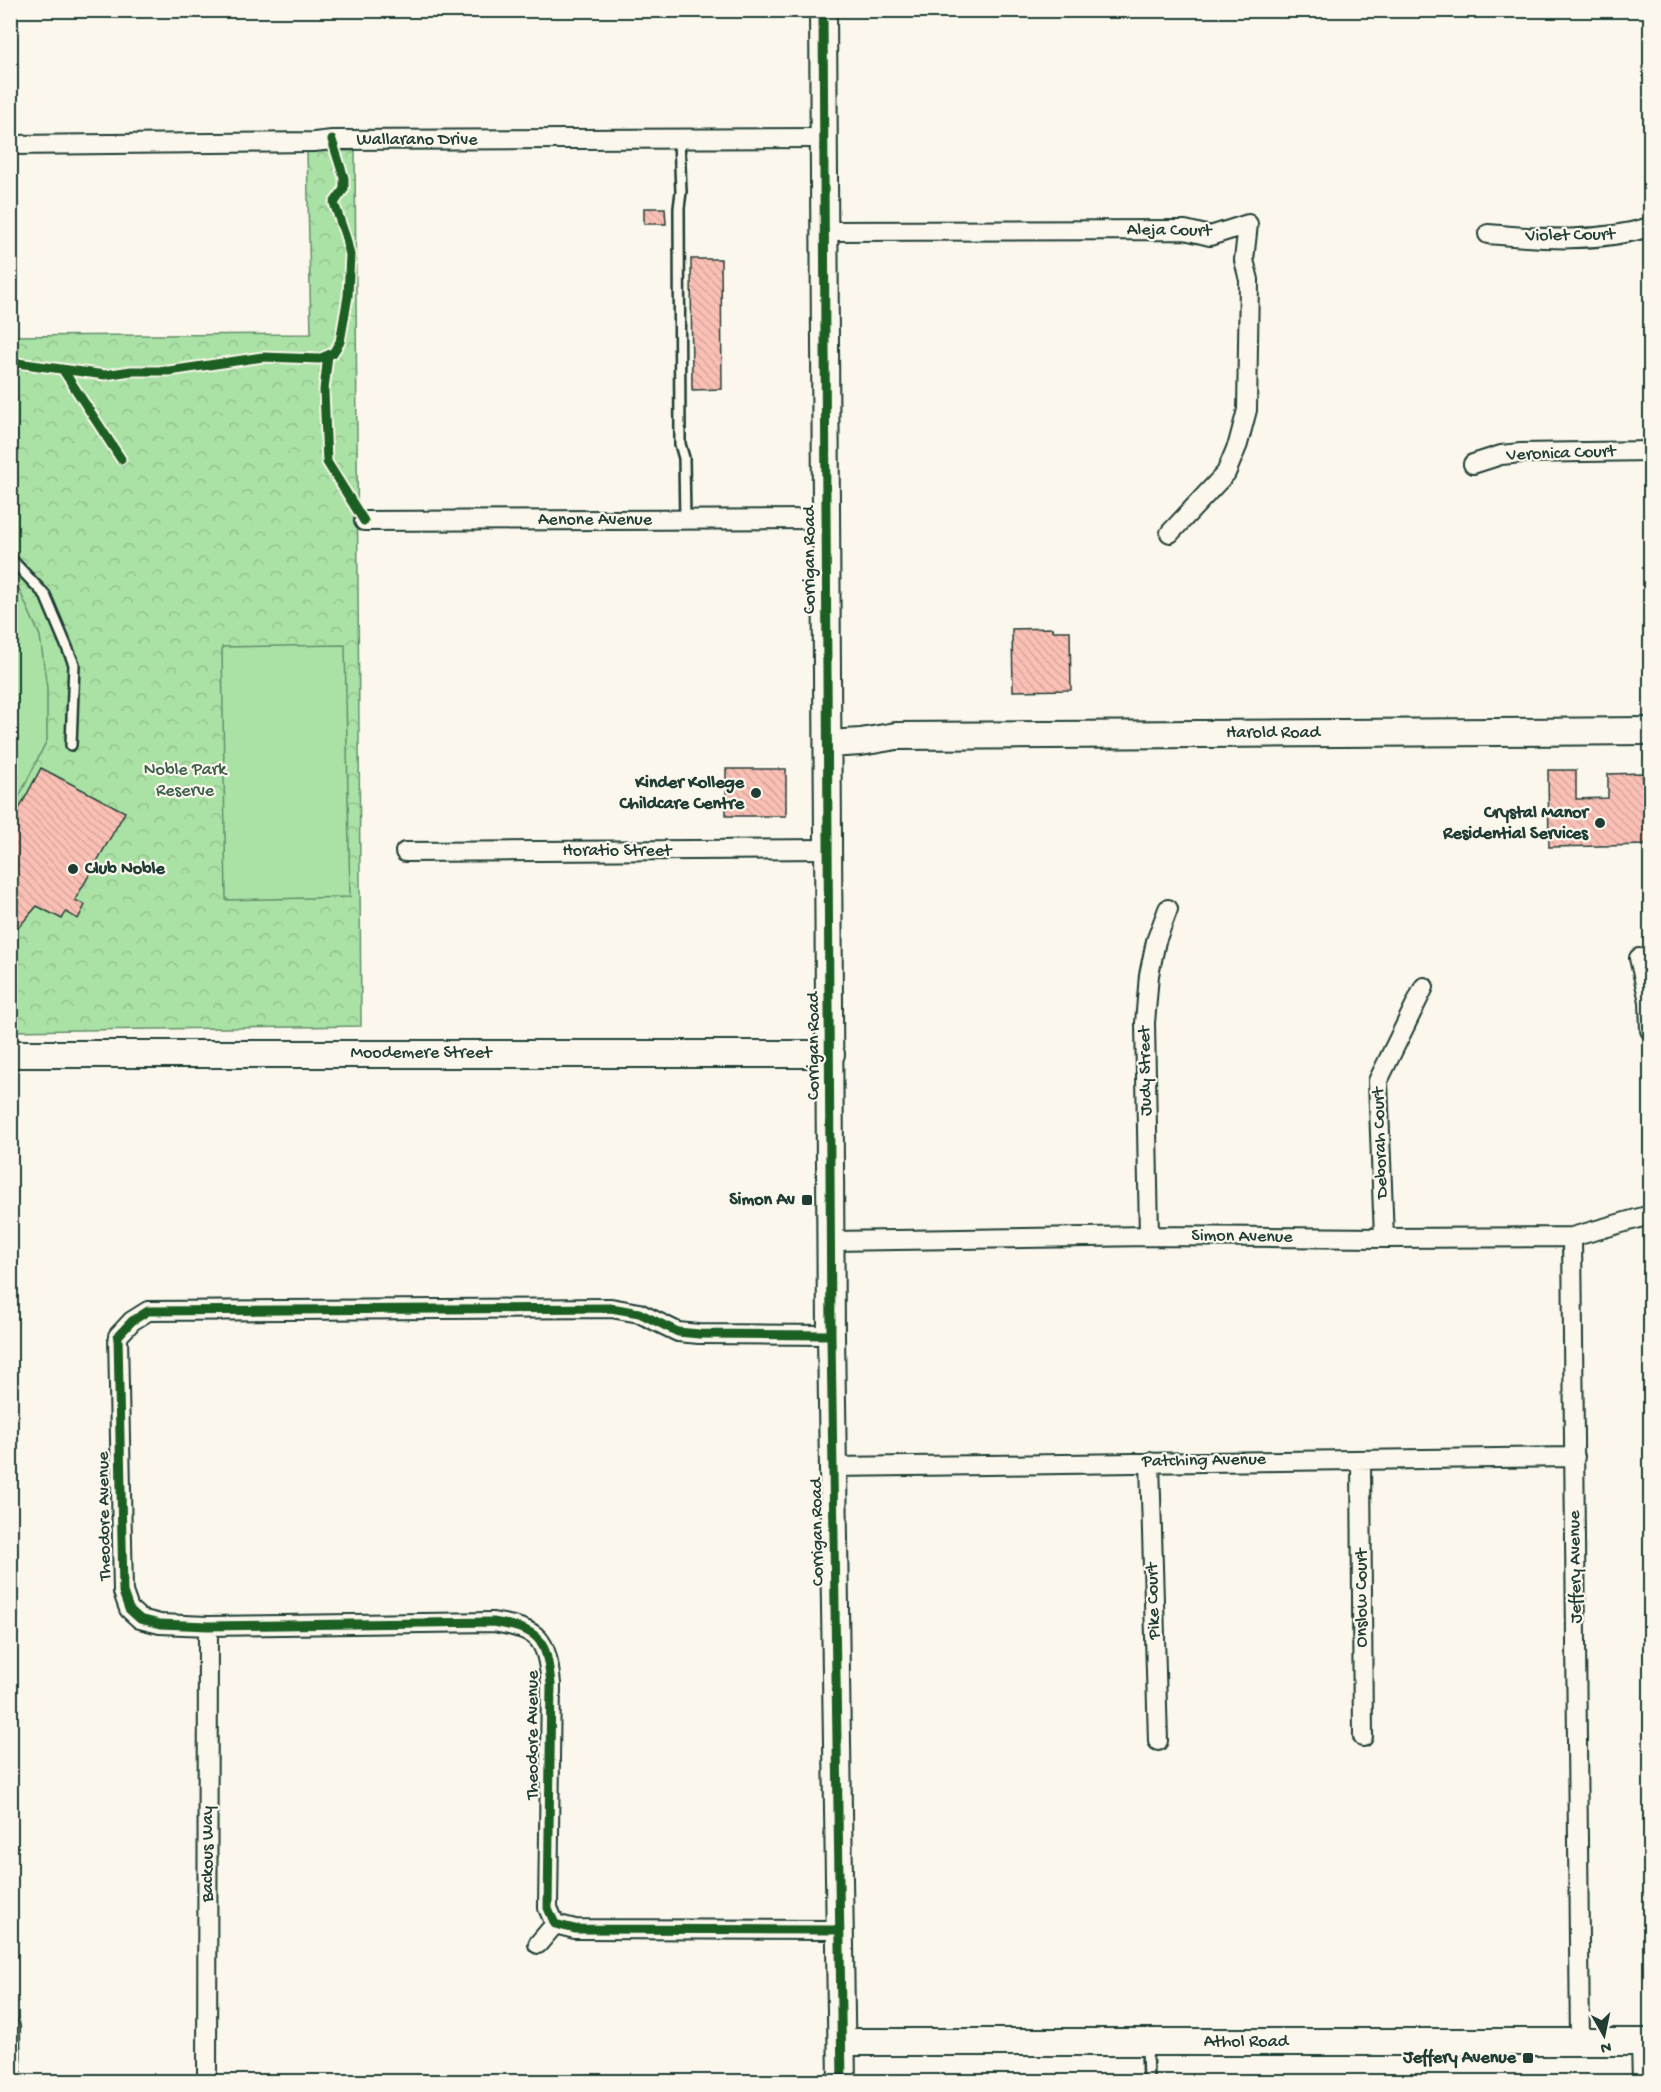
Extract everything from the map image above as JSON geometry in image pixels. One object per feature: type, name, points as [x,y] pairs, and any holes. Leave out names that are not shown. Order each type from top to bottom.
[{"type":"main road","name":"Corrigan Road","points":[[823,10],[831,1335],[842,2082]]},
{"type":"main road","name":"Harold Road","points":[[828,736],[861,742],[896,736],[1650,731]]},
{"type":"main road","name":"Moodemere Street","points":[[10,1054],[831,1054]]},
{"type":"main road","name":"Athol Road","points":[[842,2042],[1646,2042]]},
{"type":"street","name":"Wallarano Drive","points":[[10,145],[343,140],[824,138]]},
{"type":"street","name":"Aleja Court","points":[[825,231],[1185,230],[1210,236],[1248,224],[1244,260],[1249,280],[1247,411],[1238,444],[1226,473],[1170,533]]},
{"type":"street","name":"Violet Court","points":[[1488,234],[1530,238],[1599,238],[1650,228]]},
{"type":"street","name":"Veronica Court","points":[[1473,464],[1501,455],[1521,453],[1650,451]]},
{"type":"street","name":"Aenone Avenue","points":[[364,521],[826,519]]},
{"type":"street","name":"Horatio Street","points":[[405,852],[829,849]]},
{"type":"street","name":"Judy Street","points":[[1149,1236],[1145,1023],[1149,975],[1156,941],[1168,909]]},
{"type":"street","points":[[1640,958],[1649,1001],[1650,1030]]},
{"type":"street","name":"Deborah Court","points":[[1384,1238],[1378,1081],[1424,987]]},
{"type":"street","name":"Simon Avenue","points":[[832,1241],[1149,1236],[1572,1237],[1650,1215]]},
{"type":"street","name":"Jeffery Avenue","points":[[1572,1237],[1580,2042]]},
{"type":"street","name":"Theodore Avenue","points":[[555,1924],[549,1908],[551,1684],[549,1657],[540,1638],[521,1627],[493,1622],[208,1626],[160,1624],[140,1619],[129,1608],[123,1592],[118,1336],[132,1321],[148,1311],[611,1308],[639,1313],[678,1332],[831,1335]]},
{"type":"street","name":"Patching Avenue","points":[[834,1467],[1150,1461],[1575,1458]]},
{"type":"street","name":"Onslow Court","points":[[1361,1460],[1363,1737]]},
{"type":"street","name":"Pike Court","points":[[1150,1461],[1158,1741]]},
{"type":"street","name":"Backous Way","points":[[207,2082],[208,1626]]},
{"type":"street","points":[[538,1944],[555,1924],[575,1929],[840,1930]]},
{"type":"street","points":[[10,2027],[11,2082]]},
{"type":"street","points":[[1642,2082],[1646,2042]]},
{"type":"lane","points":[[679,139],[681,192],[679,208],[680,444],[684,458],[685,520]]},
{"type":"lane","points":[[10,558],[45,595],[74,664],[71,745]]},
{"type":"lane","points":[[1147,2042],[1148,2082]]},
{"type":"green space","name":"Noble Park Reserve","points":[[307,151],[355,151],[361,1026],[11,1031],[10,336],[311,334]]},
{"type":"green space","points":[[11,405],[15,405],[17,478],[11,478]]},
{"type":"green space","points":[[11,577],[17,585],[40,636],[47,688],[47,740],[11,813]]},
{"type":"green space","points":[[345,645],[350,897],[226,900],[222,647]]},
{"type":"building","points":[[644,208],[665,208],[666,224],[644,224]]},
{"type":"building","points":[[691,259],[721,259],[722,389],[692,390]]},
{"type":"building","points":[[1053,628],[1053,631],[1070,631],[1071,690],[1013,691],[1012,629]]},
{"type":"building","points":[[41,768],[125,812],[75,900],[85,905],[78,919],[66,912],[62,919],[37,906],[10,937],[10,826]]},
{"type":"building","name":"Kinder Kollege Childcare Centre","points":[[726,769],[786,769],[786,816],[726,816]]},
{"type":"building","name":"Crystal Manor Residential Services","points":[[1548,770],[1576,770],[1576,799],[1608,798],[1608,774],[1643,773],[1643,801],[1650,801],[1650,845],[1549,847]]},
{"type":"cycle path","points":[[823,10],[831,1335],[842,2082]]},
{"type":"cycle path","points":[[10,362],[105,375],[131,371],[169,371],[263,357],[319,359],[333,353],[340,342],[348,296],[350,255],[334,203],[344,189],[344,178],[332,140]]},
{"type":"cycle path","points":[[328,355],[324,390],[327,462],[364,521]]},
{"type":"cycle path","points":[[63,370],[121,459]]},
{"type":"cycle path","points":[[831,1335],[678,1332],[639,1313],[611,1308],[148,1311],[132,1321],[118,1336],[123,1592],[129,1609],[140,1619],[160,1624],[208,1626],[493,1622],[521,1628],[538,1638],[543,1646],[551,1684],[548,1908],[555,1924],[575,1929],[840,1930]]},
{"type":"place","name":"Kinder Kollege Childcare Centre","points":[[756,793]]},
{"type":"place","name":"Crystal Manor Residential Services","points":[[1600,823]]},
{"type":"place","name":"Club Noble","points":[[73,869]]},
{"type":"place","name":"Simon Av","points":[[807,1200]]},
{"type":"place","name":"Jeffery Avenue","points":[[1528,2058]]}]
